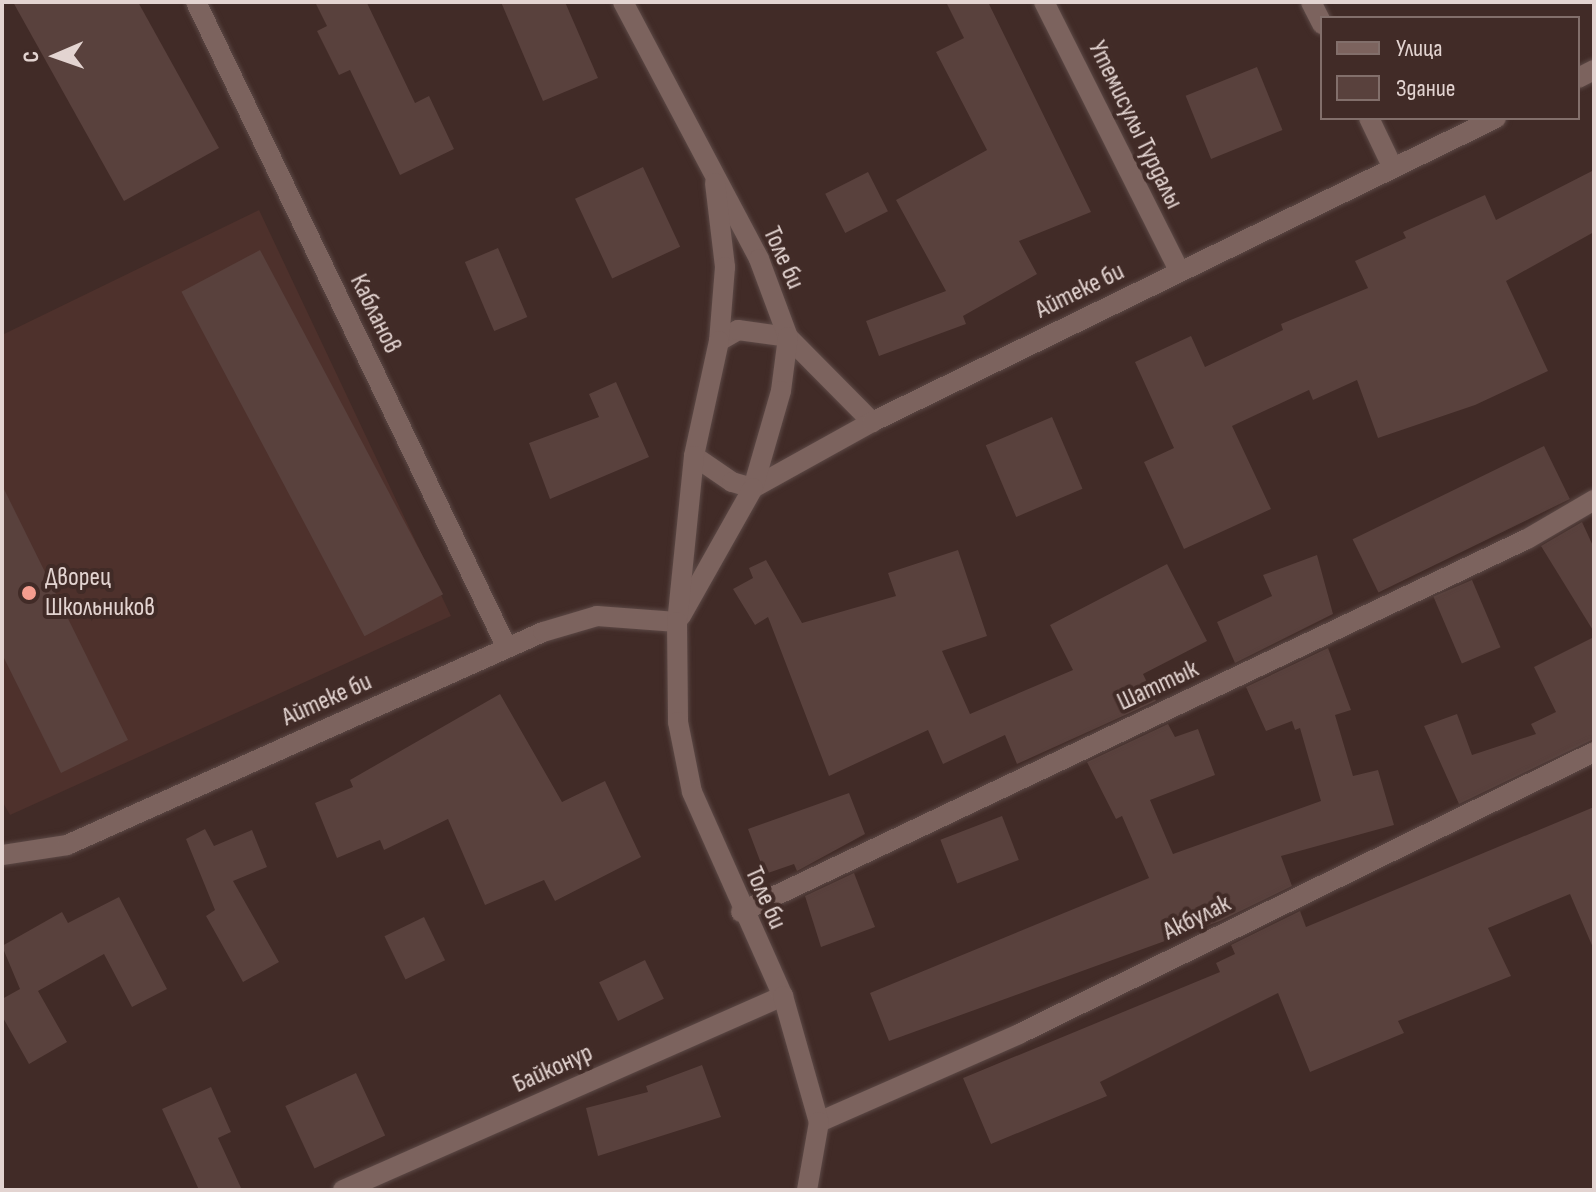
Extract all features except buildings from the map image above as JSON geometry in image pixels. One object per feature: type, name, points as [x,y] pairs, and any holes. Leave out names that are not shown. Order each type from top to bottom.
[{"type":"street","name":"Кабланов","points":[[196,2],[507,648]]},
{"type":"street","name":"Толе би","points":[[623,2],[715,183],[759,259],[788,337],[781,391],[753,488],[677,622]]},
{"type":"street","name":"Утемисулы Турдалы","points":[[1044,2],[1179,271]]},
{"type":"street","points":[[1311,2],[1320,20]]},
{"type":"street","points":[[1370,120],[1393,168]]},
{"type":"street","name":"Айтеке би","points":[[753,488],[872,422],[1492,120]]},
{"type":"street","name":"Толе би","points":[[715,183],[725,267],[719,341],[694,456],[677,622],[678,722],[692,792],[741,912],[783,996],[819,1122],[807,1190]]},
{"type":"street","points":[[719,341],[738,330],[788,337],[872,422]]},
{"type":"street","points":[[694,456],[732,482],[753,488]]},
{"type":"street","name":"Шаттык","points":[[741,912],[1527,539],[1594,500]]},
{"type":"street","name":"Айтеке би","points":[[2,855],[67,845],[507,648],[597,616],[677,622]]},
{"type":"street","name":"Акбулак","points":[[819,1122],[1019,1034],[1594,752]]},
{"type":"street","name":"Байконур","points":[[343,1190],[783,996]]},
{"type":"shaded area","points":[[259,210],[451,616],[10,815],[2,801],[2,335]]},
{"type":"place","name":"Дворец Школьников","points":[[29,593]]}]
